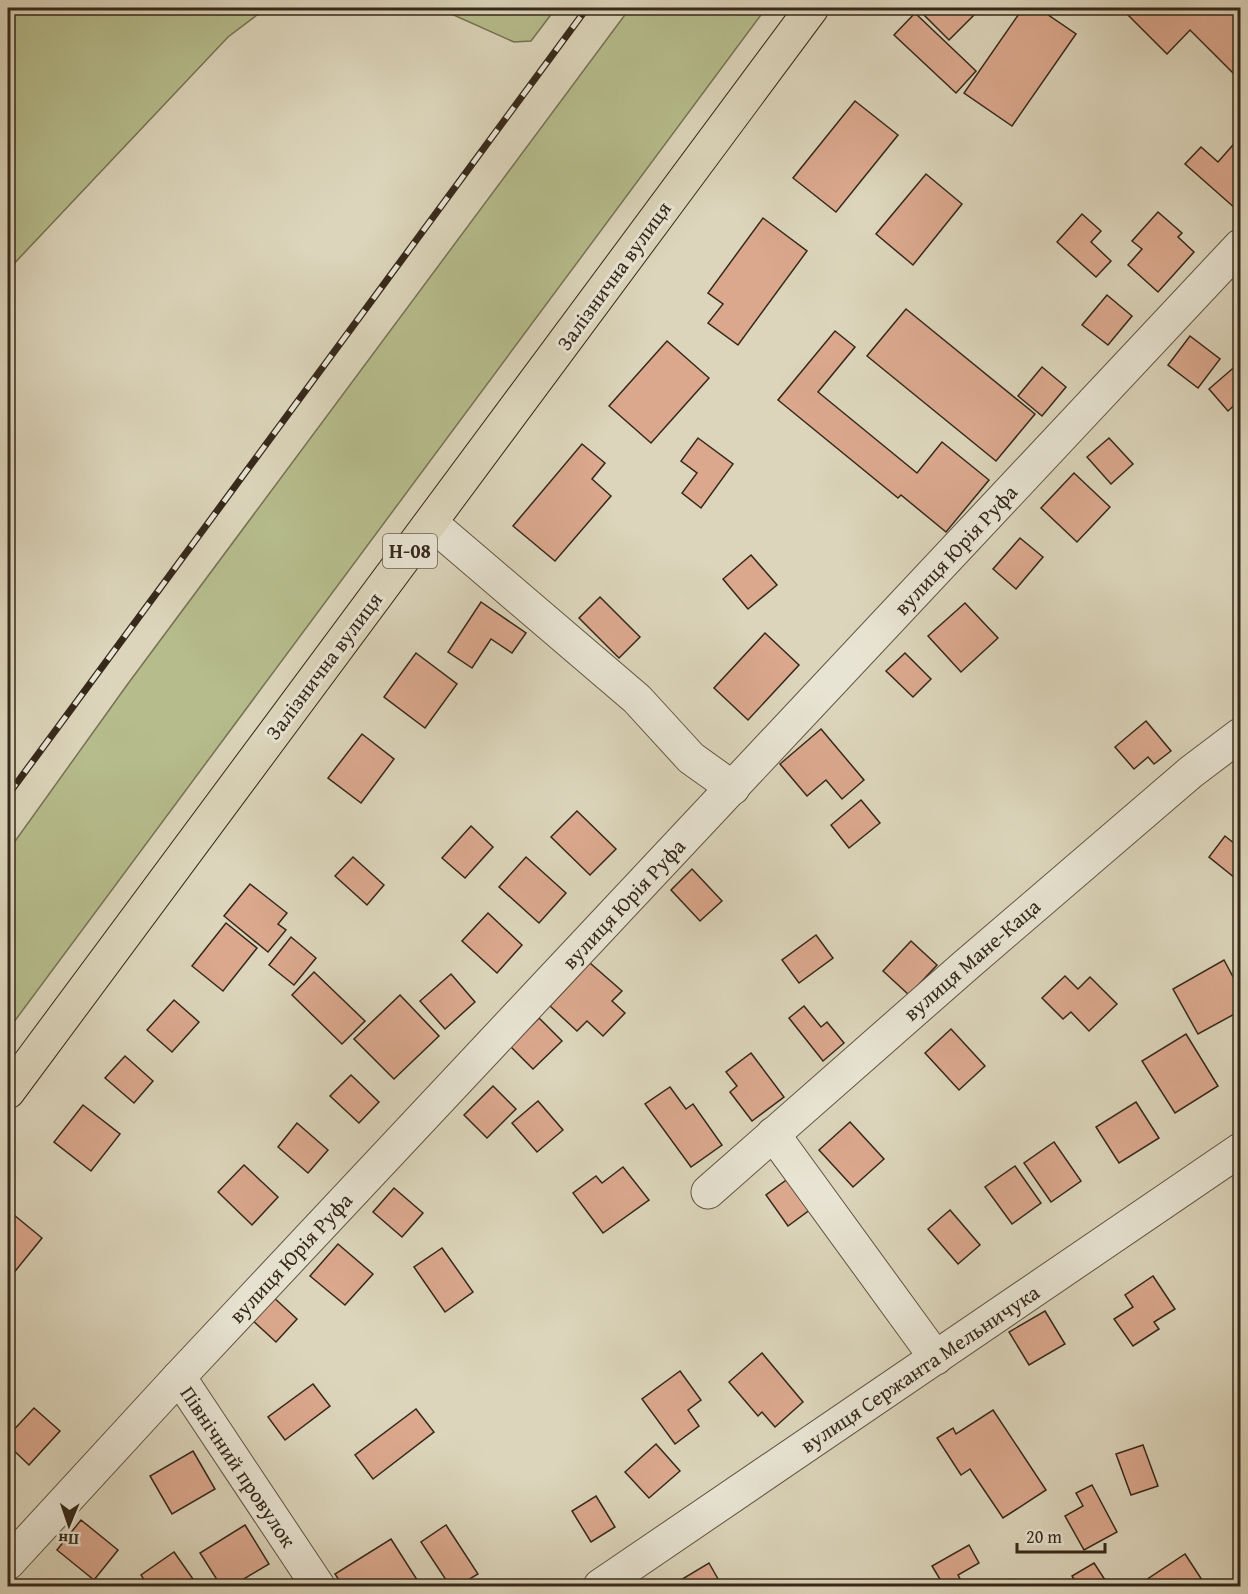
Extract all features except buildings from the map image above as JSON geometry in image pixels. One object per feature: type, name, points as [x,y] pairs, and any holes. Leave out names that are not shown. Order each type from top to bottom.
[{"type":"main road","name":"Залізнична вулиця","points":[[8,1092],[812,8]]},
{"type":"street","name":"вулиця Юрія Руфа","points":[[8,1563],[178,1377],[1240,246]]},
{"type":"street","points":[[431,523],[637,699],[691,758],[733,788]]},
{"type":"street","name":"вулиця Мане-Каца","points":[[708,1192],[964,966],[1164,795],[1240,735]]},
{"type":"street","points":[[773,1134],[936,1358]]},
{"type":"street","name":"вулиця Сержанта Мельничука","points":[[600,1587],[1240,1150]]},
{"type":"street","name":"Північний провулок","points":[[178,1377],[318,1587]]},
{"type":"green space","points":[[8,8],[288,8],[257,15],[228,37],[8,270]]},
{"type":"green space","points":[[438,8],[556,8],[531,41],[514,42]]},
{"type":"green space","points":[[630,8],[766,8],[8,1030],[8,851],[127,685]]},
{"type":"railway","points":[[8,795],[587,8]]}]
